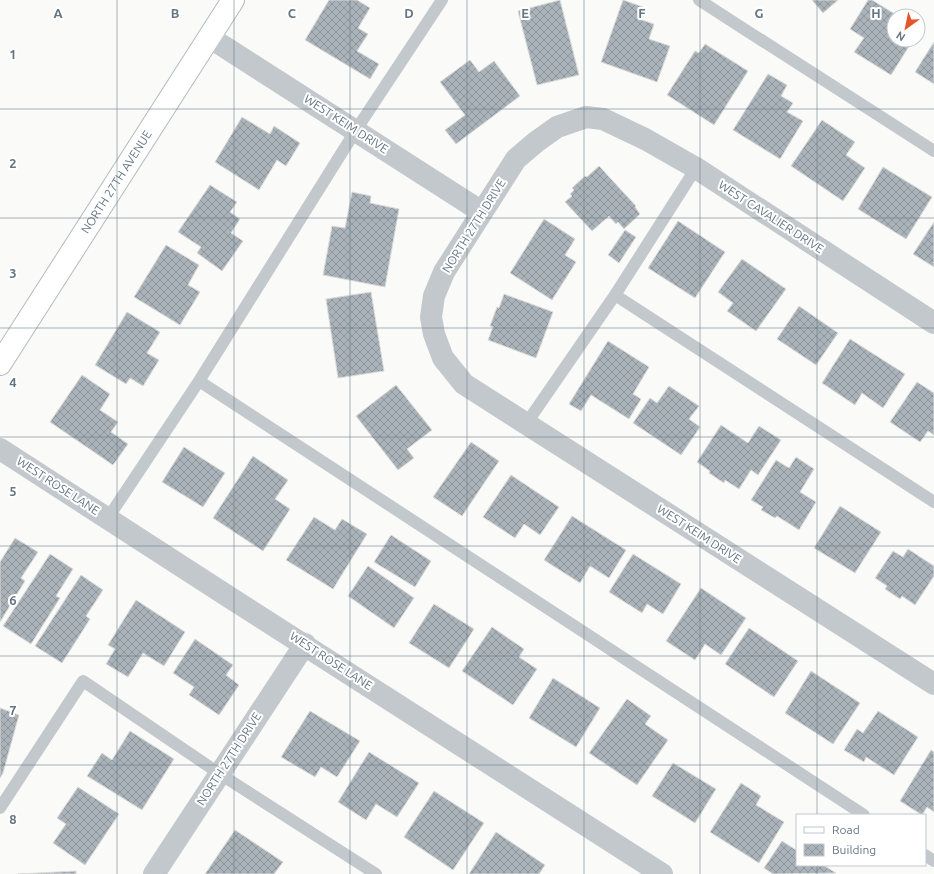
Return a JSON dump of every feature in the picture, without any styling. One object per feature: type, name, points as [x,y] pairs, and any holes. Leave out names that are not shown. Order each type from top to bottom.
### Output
[{"type":"main road","name":"NORTH 27TH AVENUE","points":[[0,364],[233,0]]},
{"type":"street","name":"WEST KEIM DRIVE","points":[[209,37],[482,212]]},
{"type":"street","name":"NORTH 27TH DRIVE","points":[[464,384],[443,358],[434,334],[430,317],[434,296],[444,272],[516,159],[557,127],[586,117],[603,119]]},
{"type":"street","name":"WEST CAVALIER DRIVE","points":[[603,119],[645,139],[696,168],[934,323]]},
{"type":"street","name":"WEST KEIM DRIVE","points":[[464,384],[934,684]]},
{"type":"street","name":"WEST ROSE LANE","points":[[0,448],[223,593],[305,644],[662,874]]},
{"type":"street","name":"NORTH 27TH DRIVE","points":[[154,874],[305,644]]},
{"type":"lane","points":[[108,518],[199,381],[356,130],[442,0]]},
{"type":"lane","points":[[699,0],[934,152]]},
{"type":"lane","points":[[526,424],[615,295],[696,168]]},
{"type":"lane","points":[[615,295],[934,502]]},
{"type":"lane","points":[[199,381],[862,814]]},
{"type":"lane","points":[[0,808],[83,681],[220,774],[376,874]]},
{"type":"building","points":[[329,0],[357,0],[370,8],[358,28],[368,34],[357,51],[379,64],[370,79],[305,40]]},
{"type":"building","points":[[560,0],[579,75],[537,85],[518,11]]},
{"type":"building","points":[[623,0],[646,8],[642,20],[654,24],[649,39],[670,46],[657,82],[601,62]]},
{"type":"building","points":[[812,0],[838,0],[823,13]]},
{"type":"building","points":[[868,0],[872,0],[886,9],[886,48],[908,48],[891,75],[854,52],[864,38],[850,29]]},
{"type":"building","points":[[934,42],[934,84],[915,72]]},
{"type":"building","points":[[705,44],[748,71],[714,125],[667,95],[695,51],[699,53]]},
{"type":"building","points":[[470,60],[479,72],[494,61],[520,96],[456,144],[445,130],[465,115],[440,82]]},
{"type":"building","points":[[768,74],[787,85],[781,96],[793,103],[787,112],[803,121],[780,159],[733,130]]},
{"type":"building","points":[[242,117],[270,134],[274,126],[300,143],[286,166],[277,160],[259,190],[215,162]]},
{"type":"building","points":[[822,120],[855,142],[846,155],[865,168],[843,201],[791,166]]},
{"type":"building","points":[[599,166],[636,206],[635,207],[640,214],[624,229],[618,222],[616,224],[609,216],[592,231],[565,202],[572,196],[570,194],[574,190],[572,188]]},
{"type":"building","points":[[883,167],[932,197],[906,239],[858,209]]},
{"type":"building","points":[[210,185],[237,202],[230,212],[240,219],[231,233],[243,241],[222,271],[197,253],[201,247],[178,232]]},
{"type":"building","points":[[352,192],[371,196],[370,203],[399,209],[385,287],[323,275],[332,226],[345,228]]},
{"type":"building","points":[[544,219],[575,239],[565,255],[576,262],[552,300],[510,273]]},
{"type":"building","points":[[678,221],[725,252],[695,298],[648,268]]},
{"type":"building","points":[[934,222],[934,267],[913,254]]},
{"type":"building","points":[[625,230],[636,237],[619,263],[608,255]]},
{"type":"building","points":[[166,245],[199,265],[188,285],[200,292],[180,325],[134,297]]},
{"type":"building","points":[[742,259],[786,289],[756,331],[727,311],[733,303],[718,292]]},
{"type":"building","points":[[371,292],[384,371],[338,378],[326,299]]},
{"type":"building","points":[[504,294],[553,312],[536,358],[488,340],[493,327],[490,326],[497,307],[499,308]]},
{"type":"building","points":[[799,306],[838,333],[816,365],[777,339]]},
{"type":"building","points":[[127,312],[160,332],[147,353],[159,360],[143,386],[130,378],[126,384],[95,365]]},
{"type":"building","points":[[850,339],[905,374],[883,408],[862,393],[855,405],[822,383]]},
{"type":"building","points":[[608,341],[649,367],[633,394],[641,399],[629,419],[591,395],[581,411],[569,404]]},
{"type":"building","points":[[82,375],[110,394],[100,410],[118,422],[111,432],[128,444],[113,465],[50,422]]},
{"type":"building","points":[[917,382],[934,393],[934,435],[928,431],[920,442],[890,422]]},
{"type":"building","points":[[396,385],[432,430],[407,449],[414,458],[398,470],[356,416]]},
{"type":"building","points":[[669,386],[699,406],[689,419],[700,427],[681,455],[633,423],[650,398],[657,403]]},
{"type":"building","points":[[721,425],[748,443],[759,426],[781,440],[758,475],[751,470],[739,489],[725,480],[724,483],[709,473],[710,471],[697,462]]},
{"type":"building","points":[[471,442],[499,461],[462,516],[433,497]]},
{"type":"building","points":[[184,447],[225,473],[203,507],[162,482]]},
{"type":"building","points":[[253,456],[288,480],[275,499],[290,509],[263,551],[213,518]]},
{"type":"building","points":[[796,457],[814,469],[800,492],[816,502],[799,530],[777,516],[775,518],[761,510],[763,507],[751,500],[776,460],[789,468]]},
{"type":"building","points":[[511,475],[559,507],[540,535],[524,524],[515,538],[483,517]]},
{"type":"building","points":[[840,506],[881,532],[855,573],[814,548]]},
{"type":"building","points":[[572,516],[626,550],[609,578],[590,566],[580,583],[544,560]]},
{"type":"building","points":[[314,517],[335,530],[342,519],[367,534],[333,589],[286,560]]},
{"type":"building","points":[[391,535],[431,561],[415,587],[374,562]]},
{"type":"building","points":[[15,538],[38,552],[21,578],[25,581],[0,622],[0,562]]},
{"type":"building","points":[[908,549],[934,566],[934,576],[915,605],[902,596],[900,599],[885,589],[887,586],[875,578],[893,551],[903,557]]},
{"type":"building","points":[[50,554],[73,569],[56,596],[60,598],[31,644],[3,626]]},
{"type":"building","points":[[633,554],[681,584],[663,614],[647,604],[642,613],[609,592]]},
{"type":"building","points":[[368,566],[414,598],[394,628],[348,596]]},
{"type":"building","points":[[81,575],[103,590],[86,616],[90,619],[62,663],[35,646]]},
{"type":"building","points":[[701,588],[746,618],[721,655],[705,644],[695,660],[666,641]]},
{"type":"building","points":[[136,600],[185,632],[164,666],[143,653],[128,677],[106,664],[115,649],[108,645]]},
{"type":"building","points":[[434,604],[474,629],[449,668],[409,643]]},
{"type":"building","points":[[492,627],[524,649],[519,657],[537,669],[513,705],[462,671]]},
{"type":"building","points":[[749,628],[798,661],[774,697],[725,664]]},
{"type":"building","points":[[195,639],[233,665],[226,675],[239,685],[219,715],[189,695],[194,687],[173,673]]},
{"type":"building","points":[[811,671],[860,703],[833,744],[785,713]]},
{"type":"building","points":[[553,678],[600,708],[576,747],[529,718]]},
{"type":"building","points":[[627,699],[651,716],[645,724],[668,740],[637,785],[589,753]]},
{"type":"building","points":[[0,708],[19,715],[3,773],[0,778]]},
{"type":"building","points":[[310,711],[360,741],[337,777],[321,767],[315,777],[281,757]]},
{"type":"building","points":[[878,711],[918,737],[894,775],[866,757],[864,762],[844,750],[857,729],[863,733]]},
{"type":"building","points":[[130,731],[174,759],[142,810],[87,776],[102,753],[112,760]]},
{"type":"building","points":[[931,750],[934,752],[934,812],[927,807],[923,814],[920,814],[900,801]]},
{"type":"building","points":[[369,752],[419,783],[397,817],[376,804],[366,820],[338,802]]},
{"type":"building","points":[[673,763],[716,789],[695,823],[652,796]]},
{"type":"building","points":[[741,783],[761,796],[756,805],[784,822],[759,863],[710,832]]},
{"type":"building","points":[[78,787],[119,814],[85,865],[53,843],[66,824],[57,818]]},
{"type":"building","points":[[434,791],[484,823],[453,870],[404,837]]},
{"type":"building","points":[[235,830],[283,862],[274,874],[205,874]]},
{"type":"building","points":[[496,832],[545,865],[539,874],[469,874]]},
{"type":"building","points":[[782,841],[796,850],[796,866],[825,866],[836,873],[773,874],[764,868]]},
{"type":"building","points":[[76,871],[76,874],[18,874]]}]
